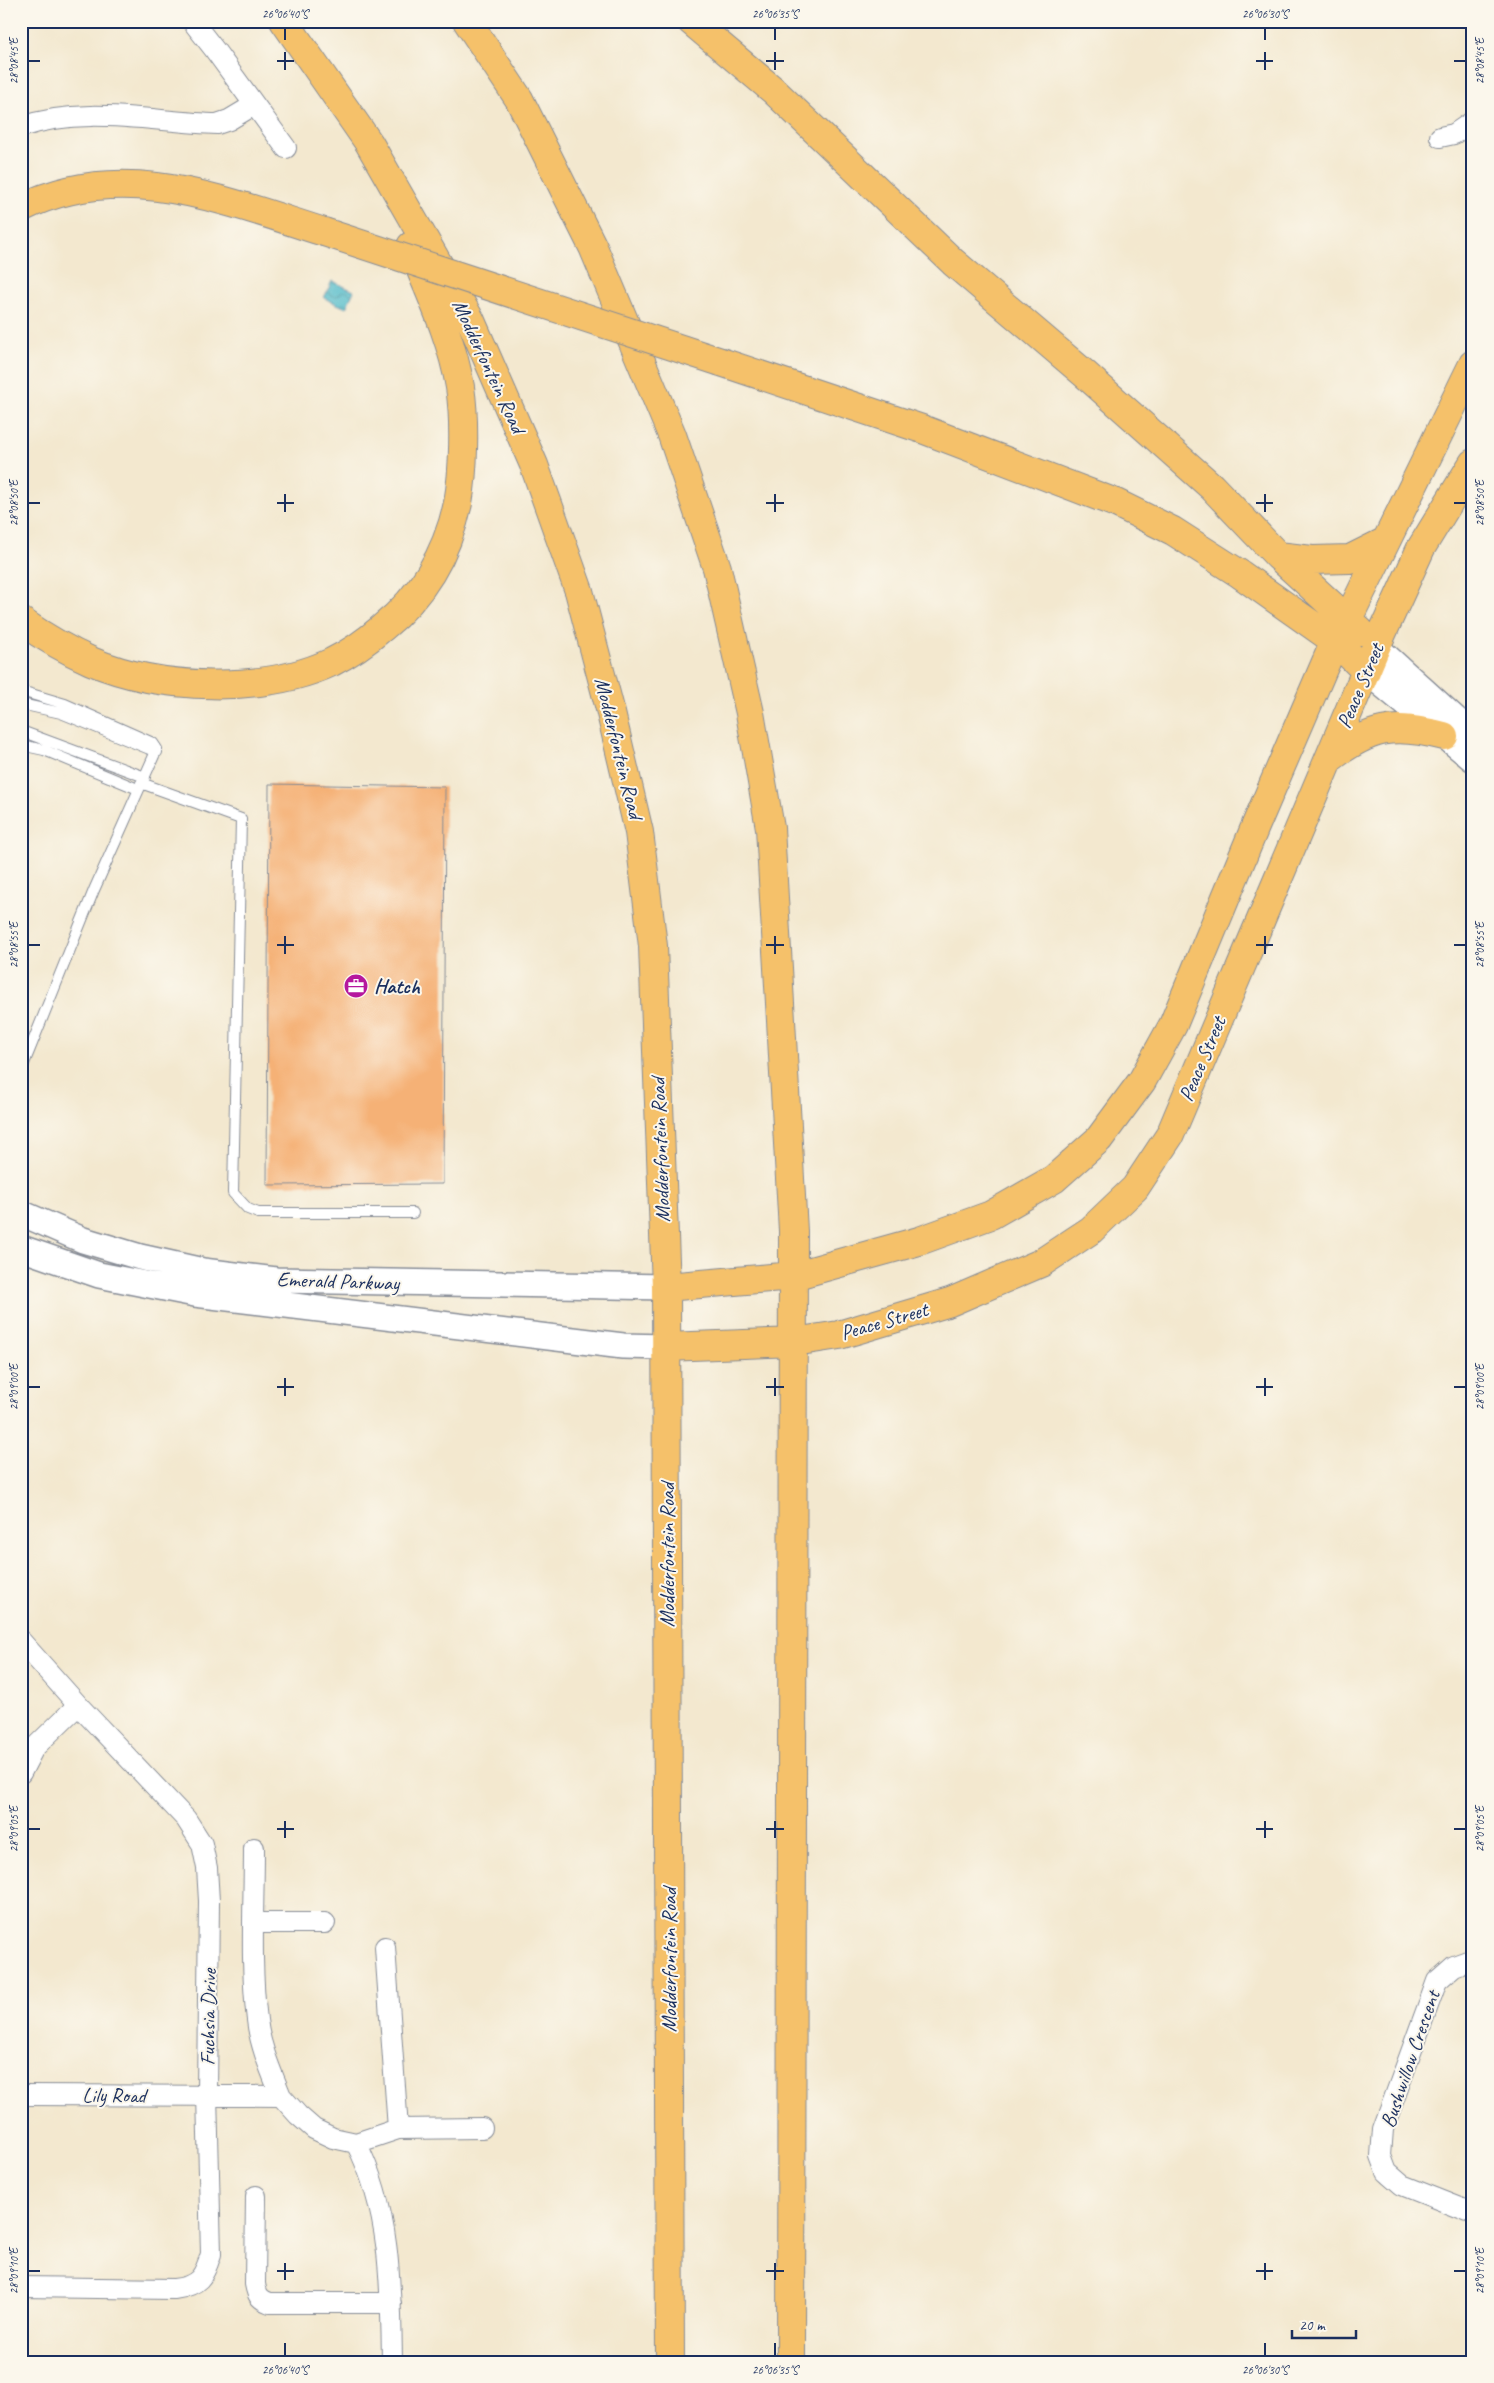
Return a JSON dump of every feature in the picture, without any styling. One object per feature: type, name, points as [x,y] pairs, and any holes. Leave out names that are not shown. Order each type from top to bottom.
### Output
[{"type":"main road","name":"Modderfontein Road","points":[[284,21],[369,143],[471,321],[534,465],[579,591],[610,709],[639,832],[653,946],[666,1287],[670,2362]]},
{"type":"main road","points":[[467,21],[519,98],[594,247],[672,435],[716,568],[750,713],[770,828],[791,1202],[794,1342],[790,2362]]},
{"type":"main road","points":[[691,21],[773,90],[954,262],[1212,487],[1278,556],[1342,630],[1371,659]]},
{"type":"main road","points":[[21,622],[49,641],[84,658],[132,674],[168,681],[214,684],[257,682],[296,675],[332,662],[368,640],[395,618],[420,591],[441,557],[458,503],[463,443],[460,387],[433,301],[369,143]]},
{"type":"main road","points":[[21,208],[61,192],[101,184],[144,185],[181,190],[214,198],[324,232],[922,429],[1116,503],[1174,532],[1342,630]]},
{"type":"main road","name":"Peace Street","points":[[793,1276],[918,1241],[991,1215],[1054,1179],[1099,1140],[1142,1081],[1174,1024],[1255,826],[1342,630],[1473,364]]},
{"type":"main road","name":"Peace Street","points":[[666,1347],[794,1342],[838,1335],[950,1302],[1041,1263],[1091,1230],[1135,1188],[1170,1135],[1371,659],[1421,548],[1473,462]]},
{"type":"main road","points":[[1278,556],[1312,560],[1350,559],[1386,541]]},
{"type":"main road","points":[[1329,759],[1360,737],[1377,731],[1397,728],[1418,730],[1444,736]]},
{"type":"main road","points":[[666,1287],[793,1276]]},
{"type":"street","points":[[192,21],[214,48],[286,148]]},
{"type":"street","points":[[21,127],[74,116],[99,115],[217,124],[229,120],[254,105]]},
{"type":"street","points":[[1440,137],[1454,134],[1473,121]]},
{"type":"street","points":[[1371,659],[1473,735]]},
{"type":"street","points":[[1371,659],[1444,736],[1473,759]]},
{"type":"street","name":"Emerald Parkway","points":[[21,1213],[83,1240],[140,1257],[203,1271],[276,1280],[666,1287]]},
{"type":"street","name":"Emerald Parkway","points":[[21,1248],[100,1275],[195,1294],[623,1346],[666,1347]]},
{"type":"street","name":"Fuchsia Drive","points":[[21,1642],[78,1706],[186,1819],[202,1844],[207,1868],[210,1901],[207,2094],[211,2254],[207,2268],[199,2280],[189,2287],[174,2289],[21,2287]]},
{"type":"street","points":[[21,1774],[34,1748],[78,1706]]},
{"type":"street","points":[[254,1848],[257,2021],[266,2057],[281,2096],[298,2116],[314,2130],[333,2138],[356,2144],[398,2129],[482,2128]]},
{"type":"street","points":[[255,1923],[325,1923]]},
{"type":"street","points":[[385,1947],[398,2129]]},
{"type":"street","name":"Bushwillow Crescent","points":[[1473,1959],[1454,1966],[1437,1981],[1383,2128],[1381,2156],[1388,2172],[1402,2185],[1473,2213]]},
{"type":"street","name":"Lily Road","points":[[21,2095],[207,2094],[281,2096]]},
{"type":"street","points":[[356,2144],[366,2163],[373,2183],[388,2253],[392,2362]]},
{"type":"street","points":[[256,2196],[255,2284],[256,2294],[261,2300],[270,2303],[391,2303]]},
{"type":"lane","points":[[21,691],[65,704],[157,745],[157,752],[141,783],[94,890],[21,1071]]},
{"type":"lane","points":[[21,704],[61,713],[157,752]]},
{"type":"lane","points":[[21,731],[141,783]]},
{"type":"lane","points":[[21,745],[44,750],[241,819],[233,1193],[248,1209],[258,1213],[413,1213]]},
{"type":"water","points":[[332,281],[354,291],[346,308],[324,298]]},
{"type":"building","name":"Hatch","points":[[269,784],[445,787],[443,1184],[267,1185]]},
{"type":"place","name":"Hatch","points":[[356,986]]}]
